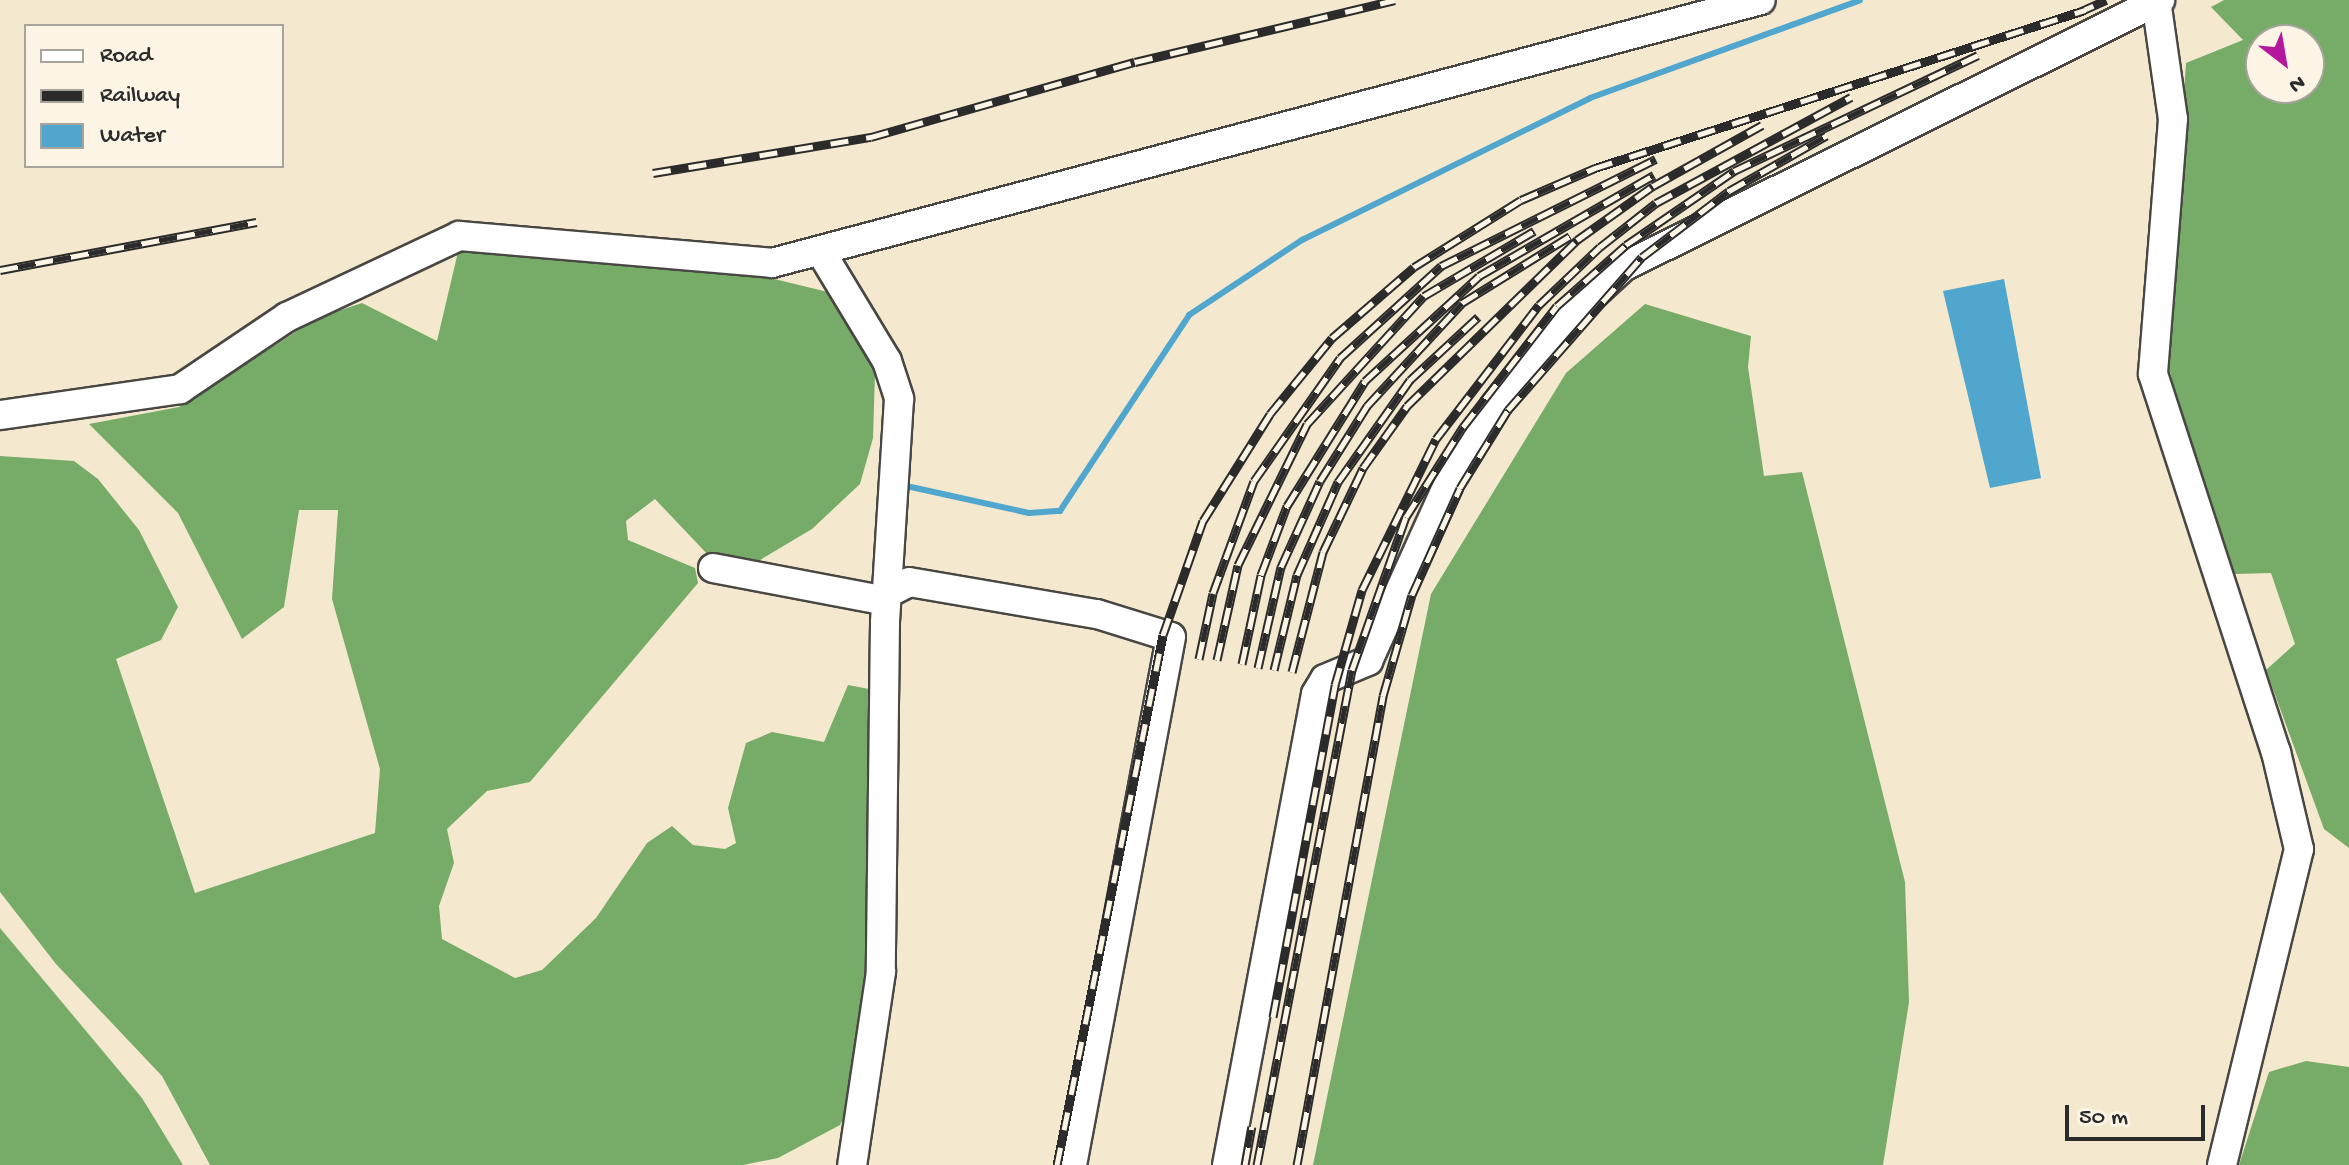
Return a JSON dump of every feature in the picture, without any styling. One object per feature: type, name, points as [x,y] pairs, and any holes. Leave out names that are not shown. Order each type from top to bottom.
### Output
[{"type":"street","points":[[0,415],[180,389],[287,317],[459,236],[714,263],[821,252],[1761,0]]},
{"type":"street","points":[[1227,1165],[1316,694],[1325,679],[1368,661],[1451,478],[1539,350],[1591,290],[1623,267],[2158,1],[2173,119],[2153,374],[2276,752],[2299,849],[2222,1165]]},
{"type":"street","points":[[821,252],[897,383],[881,972],[852,1165]]},
{"type":"street","points":[[713,568],[876,599],[909,582],[1097,614],[1174,643],[1072,1165]]},
{"type":"green space","points":[[2224,0],[2349,0],[2349,848],[2324,829],[2266,670],[2295,644],[2271,573],[2235,574],[2188,446],[2166,355],[2186,63],[2243,40],[2211,7]]},
{"type":"green space","points":[[477,244],[758,275],[832,293],[875,373],[873,438],[860,484],[812,529],[750,566],[711,558],[655,499],[626,521],[628,540],[695,568],[698,583],[530,782],[487,791],[447,829],[454,863],[439,906],[442,939],[515,978],[542,970],[596,918],[647,843],[672,826],[693,845],[725,849],[736,843],[728,808],[746,743],[772,732],[824,742],[848,685],[874,690],[867,973],[857,1091],[840,1125],[778,1158],[743,1165],[210,1165],[162,1076],[56,964],[0,892],[0,456],[74,461],[98,479],[139,530],[178,607],[161,640],[116,659],[195,893],[375,833],[380,769],[332,599],[338,510],[299,510],[284,607],[242,639],[178,513],[89,424],[179,407],[317,318],[362,303],[437,341],[458,252]]},
{"type":"green space","points":[[1645,304],[1751,336],[1748,367],[1764,476],[1802,472],[1905,882],[1909,1002],[1883,1165],[1313,1165],[1431,594],[1566,373]]},
{"type":"green space","points":[[0,928],[142,1098],[183,1165],[0,1165]]},
{"type":"green space","points":[[2306,1061],[2349,1067],[2349,1165],[2239,1165],[2269,1072]]},
{"type":"water","points":[[2004,279],[2041,478],[1990,488],[1943,291]]},
{"type":"waterway","points":[[911,487],[1029,513],[1060,511],[1189,315],[1302,240],[1590,98],[1860,0]]},
{"type":"railway","points":[[653,173],[871,137],[1135,62],[1395,0]]},
{"type":"railway","points":[[2077,13],[2106,0]]},
{"type":"railway","points":[[1057,1165],[1163,635],[1203,521],[1270,414],[1332,338],[1414,267],[1521,200],[1595,168],[2085,10]]},
{"type":"railway","points":[[1257,1165],[1352,670],[1406,517],[1463,427],[1557,306],[1626,245],[1734,171],[1978,55]]},
{"type":"railway","points":[[1273,1017],[1335,685],[1362,590],[1436,439],[1539,305],[1600,247],[1656,203],[1851,97]]},
{"type":"railway","points":[[1292,672],[1323,552],[1363,468],[1407,406],[1577,240],[1653,186],[1762,125]]},
{"type":"railway","points":[[1297,1165],[1383,696],[1412,595],[1460,488],[1508,410],[1642,257],[1729,191],[1826,136]]},
{"type":"railway","points":[[1199,659],[1213,593],[1254,481],[1340,358],[1441,266],[1656,159]]},
{"type":"railway","points":[[1242,664],[1261,575],[1287,506],[1365,381],[1479,276],[1654,175]]},
{"type":"railway","points":[[0,270],[257,222]]},
{"type":"railway","points":[[1217,660],[1238,565],[1307,424],[1424,296],[1534,231]]},
{"type":"railway","points":[[1258,668],[1281,567],[1320,481],[1367,406],[1462,303],[1570,236]]},
{"type":"railway","points":[[1274,670],[1297,575],[1338,482],[1410,380],[1478,317]]},
{"type":"railway","points":[[1245,1165],[1252,1127]]}]
